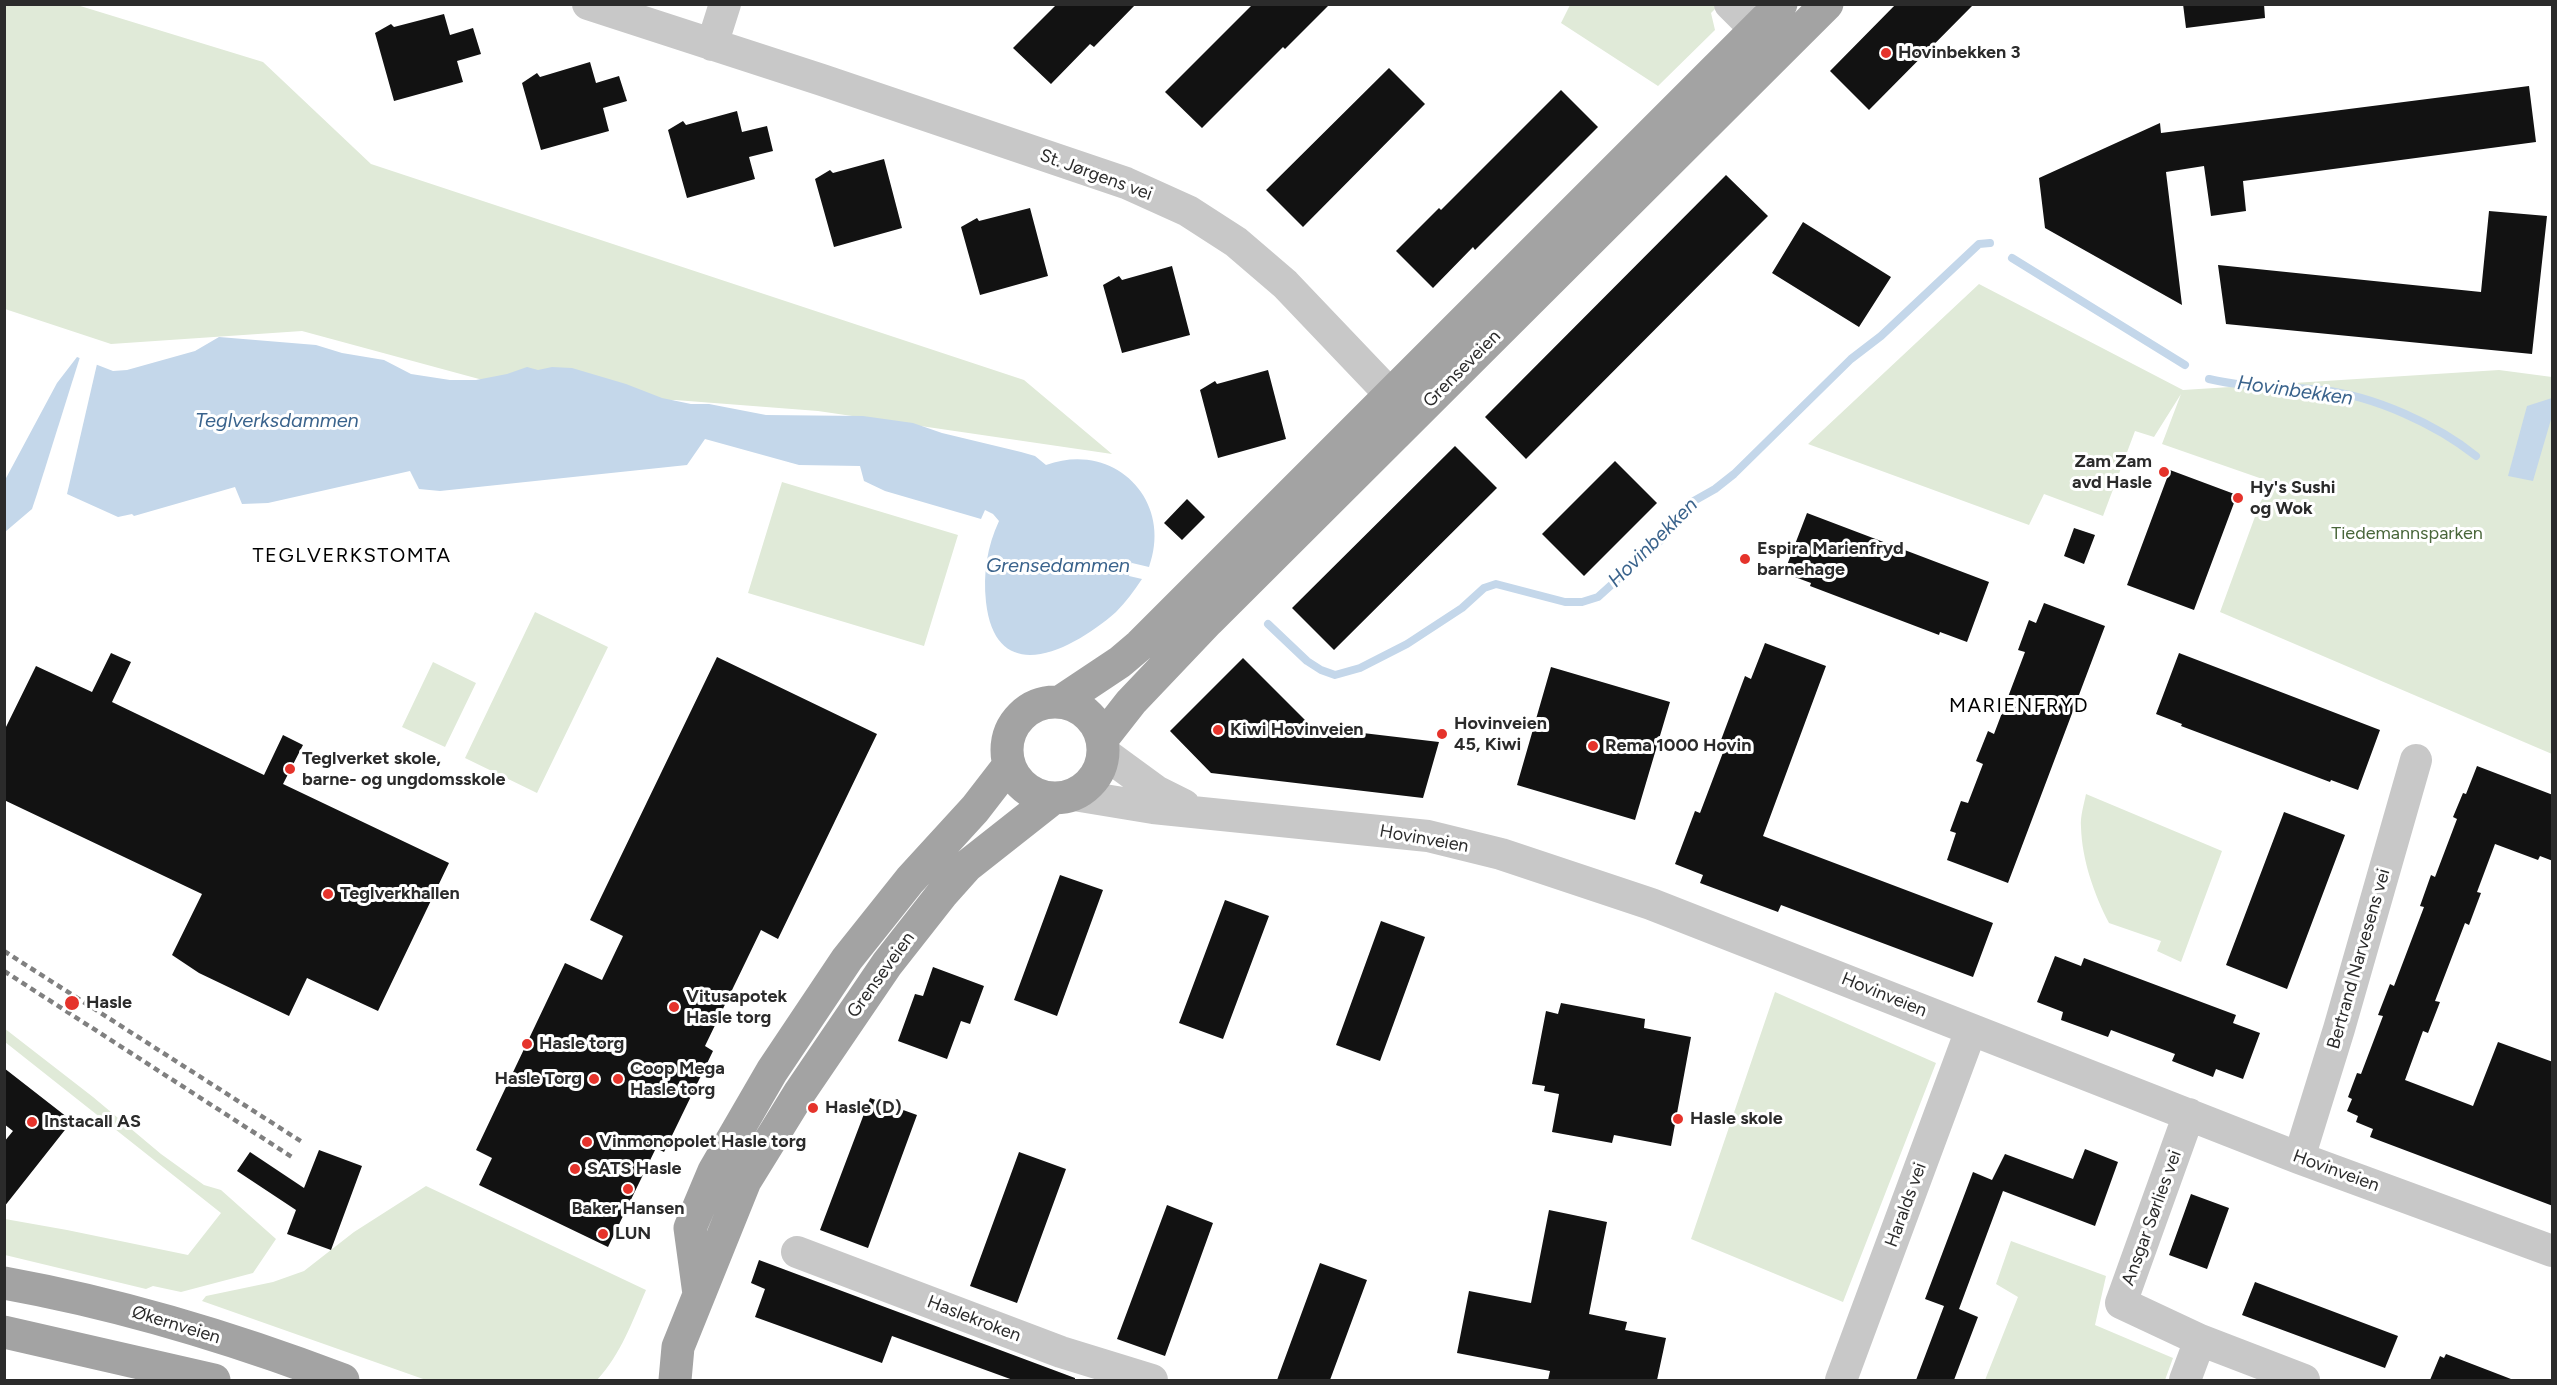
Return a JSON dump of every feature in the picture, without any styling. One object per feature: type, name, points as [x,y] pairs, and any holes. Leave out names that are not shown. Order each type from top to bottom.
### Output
[{"type":"main road","name":"Grenseveien","points":[[1060,702],[1120,662],[1140,645],[1781,4]]},
{"type":"main road","name":"Grenseveien","points":[[1103,746],[1163,666],[1827,4]]},
{"type":"main road","points":[[1060,702],[1074,706],[1087,714],[1096,725],[1103,746],[1101,766],[1095,779],[1063,797],[1027,789],[1016,779],[1010,765],[1007,746],[1010,733],[1017,722],[1037,706],[1060,702]]},
{"type":"main road","name":"Grenseveien","points":[[699,1294],[690,1228],[714,1171],[772,1071],[847,959],[910,880],[975,809],[1010,765]]},
{"type":"main road","name":"Grenseveien","points":[[745,1181],[800,1092],[873,983],[942,894],[967,866],[1063,797]]},
{"type":"main road","name":"Grenseveien","points":[[675,1380],[678,1347],[745,1181],[772,1071]]},
{"type":"main road","name":"Økernveien","points":[[4,1283],[144,1314],[343,1380]]},
{"type":"main road","points":[[4,1332],[214,1380]]},
{"type":"main road","name":"Grenseveien","points":[[651,1380],[678,1347]]},
{"type":"street","name":"St. Jørgens vei","points":[[588,4],[1126,183],[1188,211],[1236,242],[1285,284],[1413,418]]},
{"type":"street","points":[[712,45],[725,4]]},
{"type":"street","points":[[1730,4],[1756,30],[1766,47],[1769,63]]},
{"type":"street","name":"Hovinveien","points":[[1103,746],[1156,791],[1196,811]]},
{"type":"street","name":"Bertrand Narvesens vei","points":[[2299,1158],[2339,1029],[2416,760]]},
{"type":"street","name":"Hovinveien","points":[[1063,797],[1428,836],[1501,854],[1651,904],[2299,1158],[2553,1251]]},
{"type":"street","name":"Haralds vei","points":[[1841,1380],[1971,1030]]},
{"type":"street","name":"Ansgar Sørlies vei","points":[[2189,1114],[2121,1304],[2200,1340],[2304,1380]]},
{"type":"street","name":"Haslekroken","points":[[797,1252],[1061,1352],[1152,1380]]},
{"type":"street","points":[[2185,1380],[2200,1340]]},
{"type":"green space","points":[[5,5],[77,5],[263,62],[371,164],[1024,380],[1112,454],[818,411],[675,400],[575,405],[302,331],[111,344],[5,309]]},
{"type":"green space","points":[[1570,5],[1719,5],[1711,13],[1715,30],[1658,86],[1561,23]]},
{"type":"green space","name":"Tiedemannsparken","points":[[1979,284],[2183,390],[2499,370],[2552,377],[2552,754],[2220,612],[2260,503],[2271,482],[2162,444],[2181,394],[2154,437],[2135,431],[2103,516],[2044,494],[2029,525],[1808,444]]},
{"type":"green space","points":[[782,482],[958,535],[924,646],[748,593]]},
{"type":"green space","points":[[535,612],[608,647],[537,793],[465,758]]},
{"type":"green space","points":[[433,662],[476,683],[445,747],[402,727]]},
{"type":"green space","points":[[2086,794],[2222,851],[2181,962],[2157,951],[2161,941],[2109,923],[2098,900],[2086,864],[2081,823]]},
{"type":"green space","points":[[1775,992],[1936,1063],[1843,1302],[1691,1239]]},
{"type":"green space","points":[[4,1028],[93,1097],[161,1154],[204,1185],[221,1190],[276,1239],[253,1273],[181,1292],[153,1286],[146,1289],[5,1255],[5,1219],[188,1255],[221,1213],[5,1042]]},
{"type":"green space","points":[[426,1186],[646,1290],[619,1349],[597,1380],[426,1380],[202,1301],[206,1296],[273,1282],[304,1271],[354,1232]]},
{"type":"green space","points":[[2011,1241],[2106,1276],[2095,1325],[2173,1358],[2165,1380],[1985,1380],[2018,1297],[1996,1284]]},
{"type":"water","points":[[219,337],[316,345],[342,353],[384,360],[411,374],[450,380],[476,380],[507,374],[527,367],[538,370],[552,367],[572,368],[626,384],[662,398],[691,404],[709,404],[766,415],[863,416],[913,423],[942,433],[1035,456],[1046,465],[1071,459],[1094,461],[1115,468],[1132,481],[1145,498],[1153,519],[1154,542],[1149,567],[1132,563],[1129,576],[1142,579],[1116,612],[1079,639],[1059,649],[1039,654],[1020,654],[1004,646],[993,629],[986,602],[987,560],[999,521],[993,514],[985,510],[981,519],[885,491],[864,481],[860,466],[799,465],[705,439],[687,465],[440,491],[419,489],[410,471],[268,503],[242,504],[235,487],[134,516],[132,514],[118,517],[67,494],[37,494],[32,509],[5,532],[5,480],[57,383],[77,357],[113,371],[127,370],[195,351]]},
{"type":"water","points":[[2552,398],[2552,416],[2533,481],[2508,476],[2527,406]]},
{"type":"pier","points":[[80,357],[97,364],[67,494],[37,494]]},
{"type":"building","points":[[1057,4],[1136,4],[1094,47],[1090,44],[1051,84],[1013,48]]},
{"type":"building","points":[[1253,4],[1330,4],[1285,49],[1283,47],[1202,128],[1165,92]]},
{"type":"building","name":"Hovinbekken 3","points":[[1896,4],[1974,4],[1869,110],[1830,71]]},
{"type":"building","points":[[2183,4],[2264,4],[2265,18],[2186,28]]},
{"type":"building","points":[[444,14],[450,35],[473,28],[481,54],[457,61],[463,82],[394,101],[375,33],[391,24],[394,27]]},
{"type":"building","points":[[590,62],[596,83],[619,76],[627,101],[603,108],[609,131],[541,150],[522,83],[537,73],[540,77]]},
{"type":"building","points":[[1389,68],[1425,104],[1303,227],[1266,190]]},
{"type":"building","points":[[2529,86],[2536,142],[2243,181],[2246,211],[2211,216],[2204,166],[2166,172],[2182,305],[2045,228],[2039,178],[2160,123],[2161,133]]},
{"type":"building","points":[[1561,90],[1598,127],[1475,250],[1473,247],[1433,288],[1396,251],[1439,208],[1441,210]]},
{"type":"building","points":[[737,111],[742,132],[767,126],[773,151],[749,157],[755,179],[687,198],[668,130],[683,121],[686,125]]},
{"type":"building","points":[[884,159],[902,228],[834,247],[815,179],[830,170],[833,173]]},
{"type":"building","points":[[1726,175],[1768,216],[1526,459],[1485,417]]},
{"type":"building","points":[[1030,208],[1048,276],[980,295],[961,227],[977,218],[979,221]]},
{"type":"building","points":[[2489,211],[2547,216],[2532,354],[2226,324],[2218,265],[2481,292]]},
{"type":"building","points":[[1803,222],[1891,277],[1859,327],[1772,273]]},
{"type":"building","points":[[1172,266],[1190,335],[1122,353],[1103,285],[1119,276],[1122,280]]},
{"type":"building","points":[[1268,370],[1286,439],[1218,458],[1200,390],[1215,381],[1217,384]]},
{"type":"building","points":[[1455,446],[1497,488],[1334,650],[1292,608]]},
{"type":"building","points":[[1615,461],[1657,503],[1584,576],[1542,534]]},
{"type":"building","points":[[2170,470],[2237,495],[2194,610],[2127,585]]},
{"type":"building","points":[[1187,499],[1205,517],[1182,540],[1164,523]]},
{"type":"building","points":[[1807,513],[1989,582],[1967,642],[1940,632],[1939,635],[1810,586],[1811,583],[1784,573]]},
{"type":"building","points":[[2074,528],[2095,535],[2084,564],[2064,556]]},
{"type":"building","points":[[2044,603],[2105,626],[2008,883],[1947,860],[1956,833],[1950,831],[1961,801],[1968,803],[1983,764],[1976,761],[1988,731],[1994,734],[2025,652],[2018,650],[2029,620],[2036,623]]},
{"type":"building","points":[[1765,643],[1826,666],[1763,836],[1993,923],[1973,977],[1781,905],[1778,912],[1700,883],[1703,875],[1675,864],[1695,811],[1700,813],[1727,742],[1721,740],[1745,676],[1751,679]]},
{"type":"building","points":[[111,653],[131,662],[112,702],[264,775],[283,735],[303,745],[283,784],[449,863],[378,1011],[307,978],[289,1016],[199,973],[172,955],[202,894],[4,800],[4,731],[36,666],[92,692]]},
{"type":"building","points":[[2179,653],[2380,730],[2358,790],[2331,780],[2330,782],[2181,726],[2182,724],[2156,714]]},
{"type":"building","points":[[717,657],[877,734],[778,939],[761,930],[705,1046],[713,1051],[664,1152],[656,1148],[608,1247],[479,1185],[492,1158],[476,1150],[565,963],[602,980],[623,936],[590,920]]},
{"type":"building","points":[[1243,658],[1312,727],[1439,742],[1423,798],[1211,773],[1170,731]]},
{"type":"building","points":[[1551,667],[1670,702],[1635,820],[1517,785]]},
{"type":"building","points":[[2477,766],[2553,795],[2553,861],[2540,856],[2538,860],[2495,844],[2477,892],[2481,893],[2469,925],[2465,923],[2435,1001],[2440,1002],[2428,1033],[2423,1031],[2405,1080],[2473,1106],[2498,1042],[2553,1062],[2553,1206],[2370,1137],[2373,1129],[2356,1122],[2358,1116],[2347,1111],[2352,1099],[2348,1097],[2357,1073],[2361,1074],[2383,1016],[2378,1015],[2390,984],[2394,986],[2424,907],[2420,906],[2431,875],[2435,877],[2457,819],[2453,817],[2463,793],[2466,794]]},
{"type":"building","points":[[2284,812],[2345,835],[2287,989],[2226,965]]},
{"type":"building","points":[[1060,875],[1103,890],[1057,1016],[1014,1000]]},
{"type":"building","points":[[1225,900],[1269,916],[1223,1039],[1179,1023]]},
{"type":"building","points":[[1381,921],[1425,937],[1380,1061],[1336,1045]]},
{"type":"building","points":[[2055,956],[2081,966],[2084,958],[2236,1015],[2233,1023],[2260,1033],[2243,1079],[2216,1069],[2213,1077],[2172,1061],[2175,1054],[2111,1030],[2108,1037],[2061,1020],[2063,1012],[2037,1002]]},
{"type":"building","points":[[933,967],[984,986],[970,1024],[961,1021],[947,1059],[898,1041],[915,994],[923,996]]},
{"type":"building","points":[[1561,1003],[1645,1019],[1644,1028],[1691,1037],[1671,1146],[1614,1135],[1612,1143],[1552,1132],[1559,1094],[1544,1091],[1545,1086],[1532,1084],[1546,1011],[1558,1014]]},
{"type":"building","points":[[4,1068],[72,1121],[4,1207],[4,1142],[13,1131],[4,1124]]},
{"type":"building","points":[[870,1098],[917,1115],[868,1248],[820,1230]]},
{"type":"building","points":[[2085,1149],[2118,1162],[2095,1226],[2003,1191],[1959,1309],[1978,1317],[1954,1380],[1916,1380],[1944,1306],[1925,1299],[1973,1172],[1992,1180],[2005,1154],[2073,1179]]},
{"type":"building","points":[[319,1150],[362,1166],[331,1250],[287,1234],[296,1210],[237,1171],[250,1152],[304,1188]]},
{"type":"building","points":[[1019,1152],[1066,1169],[1017,1303],[970,1286]]},
{"type":"building","points":[[2191,1194],[2229,1208],[2207,1269],[2169,1255]]},
{"type":"building","points":[[1167,1205],[1213,1223],[1165,1356],[1117,1339]]},
{"type":"building","points":[[1549,1210],[1607,1222],[1589,1314],[1627,1322],[1625,1330],[1666,1338],[1657,1380],[1548,1380],[1550,1371],[1457,1353],[1469,1291],[1531,1303]]},
{"type":"building","points":[[759,1260],[1075,1378],[1075,1380],[1013,1380],[892,1336],[882,1363],[755,1317],[765,1289],[751,1283]]},
{"type":"building","points":[[1320,1263],[1367,1280],[1330,1380],[1277,1380]]},
{"type":"building","points":[[2255,1282],[2398,1336],[2385,1368],[2242,1315]]},
{"type":"building","points":[[2446,1354],[2511,1380],[2430,1380],[2440,1356],[2444,1358]]},
{"type":"waterway","name":"Hovinbekken","points":[[1268,624],[1307,661],[1335,675],[1360,668],[1407,644],[1462,608],[1484,588],[1496,584],[1565,602],[1582,602],[1598,597],[1661,540],[1692,502],[1715,489],[1734,474],[1851,359],[1881,336],[1979,244],[1990,243]]},
{"type":"waterway","name":"Hovinbekken","points":[[2012,258],[2185,365]]},
{"type":"waterway","name":"Hovinbekken","points":[[2209,379],[2251,385],[2322,390],[2362,398],[2404,413],[2442,433],[2476,456]]},
{"type":"railway","points":[[4,951],[302,1142]]},
{"type":"railway","points":[[4,971],[292,1157]]},
{"type":"place","name":"Hovinbekken 3","points":[[1886,53]]},
{"type":"place","name":"Zam Zam avd Hasle","points":[[2164,472]]},
{"type":"place","name":"Hy's Sushi og Wok","points":[[2238,498]]},
{"type":"place","name":"Espira Marienfryd barnehage","points":[[1745,559]]},
{"type":"place","name":"Kiwi Hovinveien","points":[[1218,730]]},
{"type":"place","name":"Hovinveien 45, Kiwi","points":[[1442,734]]},
{"type":"place","name":"Rema 1000 Hovin","points":[[1593,746]]},
{"type":"place","name":"Teglverket skole, barne- og ungdomsskole","points":[[290,769]]},
{"type":"place","name":"Teglverkhallen","points":[[328,894]]},
{"type":"place","name":"Hasle","points":[[72,1003]]},
{"type":"place","name":"Vitusapotek Hasle torg","points":[[674,1007]]},
{"type":"place","name":"Hasle torg","points":[[527,1044]]},
{"type":"place","name":"Hasle Torg","points":[[594,1079]]},
{"type":"place","name":"Coop Mega Hasle torg","points":[[618,1079]]},
{"type":"place","name":"Hasle (D)","points":[[813,1108]]},
{"type":"place","name":"Hasle skole","points":[[1678,1119]]},
{"type":"place","name":"Instacall AS","points":[[32,1122]]},
{"type":"place","name":"Vinmonopolet Hasle torg","points":[[587,1142]]},
{"type":"place","name":"SATS Hasle","points":[[575,1169]]},
{"type":"place","name":"Baker Hansen","points":[[628,1189]]},
{"type":"place","name":"LUN","points":[[603,1234]]},
{"type":"district","name":"TEGLVERKSTOMTA","points":[[352,556]]},
{"type":"district","name":"MARIENFRYD","points":[[2019,706]]},
{"type":"water label","name":"Teglverksdammen","points":[[277,421]]},
{"type":"water label","name":"Grensedammen","points":[[1058,566]]}]
